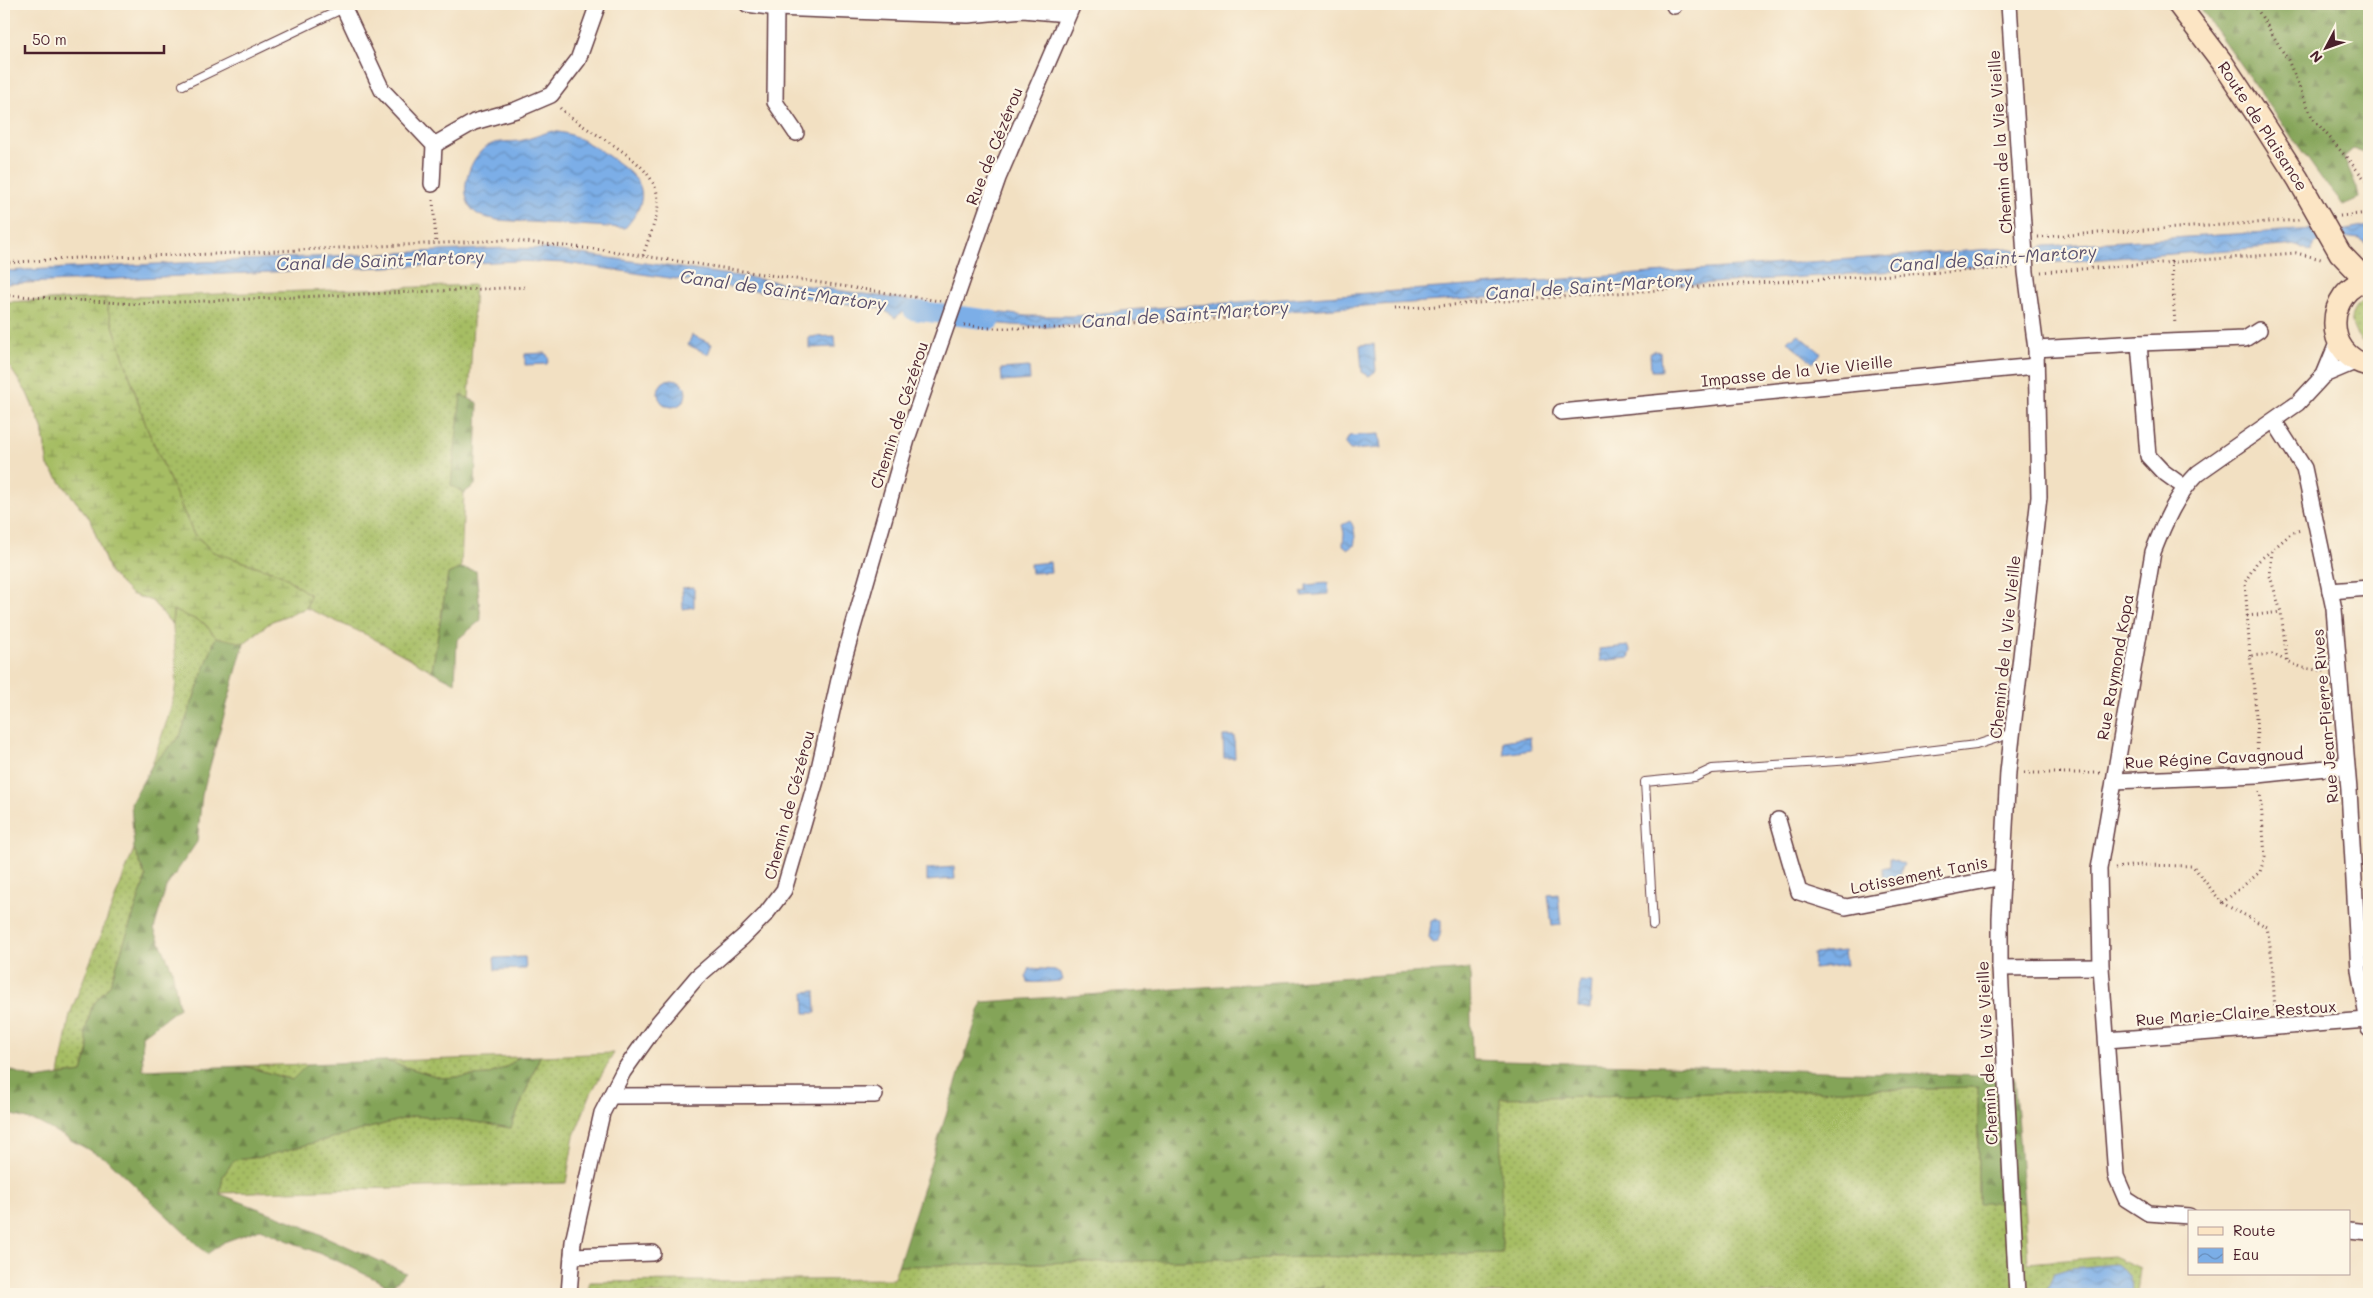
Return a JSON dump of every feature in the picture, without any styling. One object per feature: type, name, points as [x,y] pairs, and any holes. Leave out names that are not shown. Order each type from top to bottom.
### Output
[{"type":"main road","name":"Route de Plaisance","points":[[2178,4],[2222,62],[2261,120],[2325,225],[2337,249],[2348,291]]},
{"type":"main road","name":"Route de Plaisance","points":[[2337,249],[2368,280]]},
{"type":"main road","points":[[2363,363],[2343,349],[2338,341],[2334,322],[2336,308],[2348,291],[2355,285],[2368,280]]},
{"type":"street","points":[[434,145],[474,122],[516,110],[551,95],[578,60],[598,4]]},
{"type":"street","points":[[747,4],[776,8],[903,8],[968,14],[1070,9]]},
{"type":"street","name":"Chemin de la Vie Vieille","points":[[2008,4],[2025,256],[2036,349],[2039,497],[2008,772],[2000,968],[2017,1294]]},
{"type":"street","points":[[343,6],[382,90],[434,145],[432,184]]},
{"type":"street","points":[[776,8],[775,102],[796,133]]},
{"type":"street","name":"Rue de Cézérou","points":[[955,303],[998,178],[1070,9]]},
{"type":"street","name":"Chemin de Cézérou","points":[[569,1294],[573,1242],[602,1113],[623,1072],[658,1022],[697,977],[765,915],[784,890],[817,777],[843,662],[902,458],[955,303]]},
{"type":"street","points":[[2036,349],[2245,339],[2259,330]]},
{"type":"street","name":"Rue Raymond Kopa","points":[[2188,1216],[2148,1213],[2126,1199],[2116,1176],[2101,967],[2099,869],[2153,552],[2184,487],[2198,473],[2298,404],[2324,375],[2338,341]]},
{"type":"street","points":[[2139,343],[2148,456],[2162,472],[2184,487]]},
{"type":"street","name":"Rue Raymond Kopa","points":[[2324,375],[2363,363]]},
{"type":"street","name":"Impasse de la Vie Vieille","points":[[1561,412],[2036,366]]},
{"type":"street","name":"Rue Jean-Pierre Rives","points":[[2274,421],[2304,468],[2315,527],[2334,609],[2359,970],[2368,1024]]},
{"type":"street","points":[[2330,591],[2369,588]]},
{"type":"street","name":"Rue Régine Cavagnoud","points":[[2114,781],[2258,775],[2346,766]]},
{"type":"street","name":"Lotissement Tanis","points":[[1778,820],[1799,892],[1846,907],[2003,876]]},
{"type":"street","points":[[2000,968],[2101,967]]},
{"type":"street","name":"Rue Marie-Claire Restoux","points":[[2107,1040],[2276,1028],[2368,1024]]},
{"type":"street","points":[[611,1096],[875,1095]]},
{"type":"street","points":[[2350,1230],[2369,1232]]},
{"type":"street","points":[[572,1256],[653,1254]]},
{"type":"lane","points":[[183,85],[343,6]]},
{"type":"lane","points":[[1653,925],[1645,782],[1694,778],[1712,769],[1852,760],[1976,745],[2013,733]]},
{"type":"path","points":[[2254,4],[2288,60],[2312,117],[2369,184]]},
{"type":"path","points":[[551,95],[561,110],[634,160],[654,182],[658,204],[643,256]]},
{"type":"path","points":[[432,184],[436,243]]},
{"type":"path","points":[[1394,309],[1840,277],[2011,268],[2025,256],[2292,221]]},
{"type":"path","points":[[4,263],[76,258],[214,254],[506,240],[604,250],[955,303]]},
{"type":"path","points":[[2025,256],[2071,270],[2296,253],[2314,259],[2329,260],[2337,249]]},
{"type":"path","points":[[2171,261],[2175,342]]},
{"type":"path","points":[[4,296],[135,304],[528,287]]},
{"type":"path","points":[[948,323],[988,328],[1062,328],[1250,317]]},
{"type":"path","points":[[2222,903],[2260,872],[2264,856],[2256,715],[2245,582],[2257,562],[2293,532],[2315,527]]},
{"type":"path","points":[[2272,550],[2270,576],[2281,612],[2287,661]]},
{"type":"path","points":[[2247,616],[2281,612]]},
{"type":"path","points":[[2250,656],[2272,654],[2303,668],[2339,672]]},
{"type":"path","points":[[2008,772],[2046,774],[2105,773],[2114,781]]},
{"type":"path","points":[[2099,869],[2139,865],[2193,866],[2222,903],[2266,928],[2272,958],[2276,1028]]},
{"type":"green space","points":[[2197,4],[2369,4],[2369,155],[2353,149],[2344,157],[2357,188],[2359,198],[2343,205],[2322,179]]},
{"type":"green space","points":[[475,285],[469,400],[462,395],[451,485],[464,493],[461,568],[448,574],[432,671],[367,635],[306,608],[310,595],[280,574],[213,552],[193,533],[146,426],[104,298]]},
{"type":"green space","points":[[104,298],[146,426],[193,533],[213,552],[280,574],[310,595],[306,608],[272,621],[244,643],[202,795],[197,842],[166,887],[154,929],[172,969],[179,1008],[142,1036],[143,1070],[245,1066],[292,1080],[308,1064],[386,1061],[442,1078],[488,1075],[508,1066],[519,1057],[540,1056],[511,1128],[470,1121],[414,1116],[261,1157],[234,1160],[223,1176],[220,1194],[291,1221],[406,1273],[391,1287],[340,1262],[260,1229],[224,1242],[207,1254],[108,1160],[39,1123],[4,1112],[4,1068],[36,1079],[82,1072],[89,1049],[85,1032],[92,1006],[110,985],[146,877],[134,849],[131,803],[152,765],[180,736],[216,637],[204,623],[173,610],[172,624],[152,601],[131,594],[110,573],[90,519],[48,466],[42,427],[27,393],[4,358],[4,302]]},
{"type":"green space","points":[[104,298],[146,426],[193,533],[213,552],[280,574],[310,595],[306,608],[272,621],[244,643],[216,637],[204,623],[173,610],[172,624],[152,601],[131,594],[110,573],[90,519],[48,466],[42,427],[27,393],[4,358],[4,302]]},
{"type":"green space","points":[[2369,299],[2369,347],[2357,335],[2352,321],[2352,314],[2360,303]]},
{"type":"green space","points":[[461,395],[478,403],[475,485],[464,493],[451,485]]},
{"type":"green space","points":[[461,568],[476,571],[481,620],[457,640],[455,683],[432,671],[448,574]]},
{"type":"green space","points":[[173,609],[204,623],[216,637],[180,736],[152,765],[176,684]]},
{"type":"green space","points":[[134,849],[146,877],[110,985],[92,1006],[85,1032],[89,1049],[82,1072],[59,1075],[70,1014]]},
{"type":"green space","points":[[1470,969],[1472,1060],[2014,1077],[2024,1203],[1978,1203],[1978,1087],[1500,1098],[1502,1253],[898,1266],[982,1002]]},
{"type":"green space","points":[[614,1053],[591,1093],[574,1136],[566,1183],[219,1193],[223,1176],[234,1160],[261,1157],[414,1116],[470,1121],[511,1128],[540,1056]]},
{"type":"green space","points":[[519,1057],[508,1066],[488,1075],[442,1078],[386,1061]]},
{"type":"green space","points":[[308,1064],[293,1080],[245,1066]]},
{"type":"green space","points":[[1978,1087],[1978,1202],[2024,1203],[2028,1263],[2113,1256],[2140,1268],[2137,1294],[1322,1294],[1323,1286],[1291,1291],[1289,1294],[589,1294],[589,1282],[893,1279],[898,1266],[1501,1253],[1499,1098]]},
{"type":"green space","points":[[1324,1286],[1322,1294],[1289,1294],[1290,1291]]},
{"type":"water","points":[[552,131],[571,135],[587,143],[618,163],[635,178],[641,190],[641,202],[633,219],[625,228],[497,220],[481,216],[471,208],[467,199],[467,177],[477,156],[484,149],[495,143],[519,141]]},
{"type":"water","points":[[2369,226],[2369,243],[2367,244],[2359,239],[2344,237],[2340,231]]},
{"type":"water","points":[[2314,229],[2320,242],[2315,244],[2311,252],[2298,245],[2046,263],[2036,262],[2033,251],[2045,246]]},
{"type":"water","points":[[506,248],[546,249],[942,305],[937,319],[902,312],[895,318],[883,309],[566,263],[517,261],[4,284],[4,271]]},
{"type":"water","points":[[2008,248],[2019,252],[2020,260],[2016,263],[1046,327],[963,320],[966,312],[972,309],[1026,316],[1075,316],[1140,309]]},
{"type":"water","points":[[1798,334],[1821,353],[1813,363],[1787,341],[1790,338],[1794,339]]},
{"type":"water","points":[[692,335],[712,344],[708,354],[688,345]]},
{"type":"water","points":[[835,336],[836,347],[809,348],[809,337]]},
{"type":"water","points":[[1374,344],[1376,371],[1369,376],[1362,372],[1360,345]]},
{"type":"water","points":[[1656,350],[1660,352],[1661,371],[1651,371],[1650,353]]},
{"type":"water","points":[[546,353],[549,359],[547,364],[525,365],[525,354]]},
{"type":"water","points":[[1029,367],[1030,380],[1002,382],[1001,369]]},
{"type":"water","points":[[672,379],[682,383],[686,393],[682,403],[672,407],[662,403],[658,393],[662,383]]},
{"type":"water","points":[[1379,434],[1381,448],[1350,450],[1345,444],[1349,436]]},
{"type":"water","points":[[1350,521],[1354,530],[1355,540],[1354,546],[1348,549],[1343,545],[1344,533],[1342,525]]},
{"type":"water","points":[[1050,562],[1051,572],[1031,573],[1030,564]]},
{"type":"water","points":[[1328,583],[1329,594],[1302,596],[1301,592],[1306,591],[1306,585]]},
{"type":"water","points":[[694,587],[694,607],[683,609],[682,588]]},
{"type":"water","points":[[1628,646],[1631,651],[1629,658],[1600,661],[1599,649]]},
{"type":"water","points":[[1223,736],[1234,736],[1235,758],[1224,758]]},
{"type":"water","points":[[1530,737],[1531,750],[1504,754],[1503,741]]},
{"type":"water","points":[[1890,858],[1904,864],[1898,877],[1884,879],[1882,868],[1890,866]]},
{"type":"water","points":[[954,867],[955,879],[927,881],[927,869]]},
{"type":"water","points":[[1558,894],[1561,925],[1552,926],[1548,895]]},
{"type":"water","points":[[1435,919],[1441,920],[1441,932],[1436,943],[1432,944],[1429,937],[1431,921]]},
{"type":"water","points":[[1844,951],[1846,965],[1814,969],[1813,954]]},
{"type":"water","points":[[525,957],[526,969],[495,970],[494,958]]},
{"type":"water","points":[[1030,968],[1055,970],[1061,973],[1063,980],[1028,982],[1026,977]]},
{"type":"water","points":[[1580,981],[1592,982],[1590,1009],[1578,1008]]},
{"type":"water","points":[[815,991],[816,1013],[805,1013],[804,992]]},
{"type":"water","points":[[2116,1264],[2129,1277],[2132,1289],[2131,1294],[2046,1294],[2054,1273],[2071,1268]]},
{"type":"waterway","name":"Canal de Saint-Martory","points":[[913,310],[991,320]]}]
